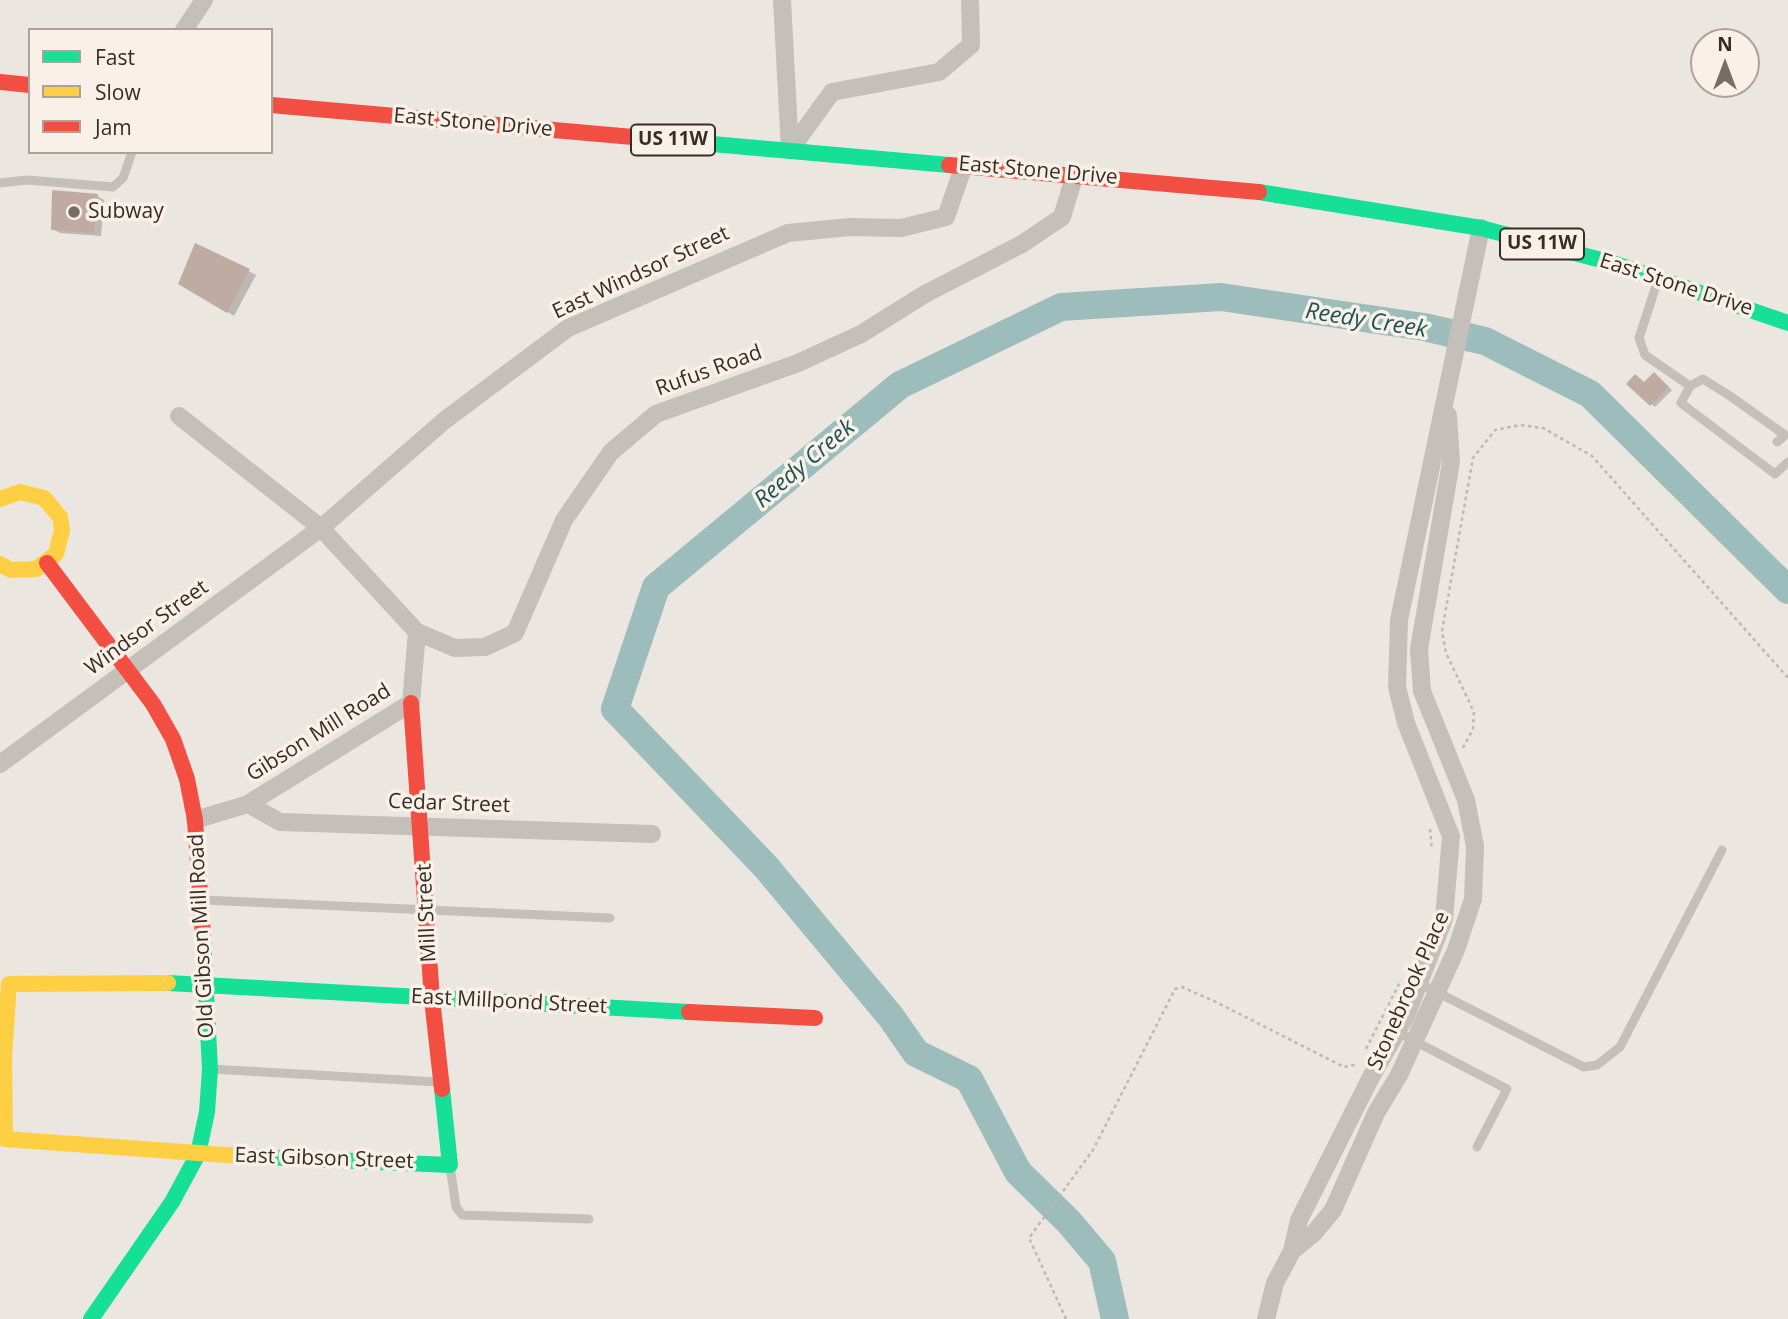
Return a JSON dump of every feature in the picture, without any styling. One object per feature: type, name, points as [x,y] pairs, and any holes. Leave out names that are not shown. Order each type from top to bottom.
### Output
[{"type":"main road","points":[[0,82],[28,85]]},
{"type":"main road","name":"East Stone Drive","points":[[273,105],[1289,195],[1481,228],[1659,277],[1788,323]]},
{"type":"main road","points":[[0,499],[20,492],[33,493],[54,507],[62,530],[56,554],[47,563],[24,572],[0,564]]},
{"type":"main road","name":"Old Gibson Mill Road","points":[[47,563],[128,671],[173,739],[187,779],[195,820],[201,900],[203,983],[210,1069],[207,1112],[198,1154],[172,1202],[91,1319]]},
{"type":"main road","name":"Mill Street","points":[[411,703],[422,825],[432,999],[450,1165]]},
{"type":"main road","name":"East Millpond Street","points":[[4,1058],[9,984],[203,983],[432,999],[815,1018]]},
{"type":"main road","name":"East Gibson Street","points":[[4,1058],[5,1139],[198,1154],[450,1165]]},
{"type":"street","points":[[185,28],[204,0]]},
{"type":"street","points":[[782,0],[790,150]]},
{"type":"street","points":[[790,150],[832,92],[939,72],[971,45],[970,0]]},
{"type":"street","name":"East Windsor Street","points":[[321,528],[445,420],[568,328],[788,233],[850,227],[901,228],[946,216],[964,165]]},
{"type":"street","name":"Rufus Road","points":[[417,632],[455,648],[485,647],[515,633],[564,520],[611,452],[656,414],[798,363],[860,334],[925,294],[1022,244],[1062,216],[1075,174]]},
{"type":"street","name":"Stonebrook Place","points":[[1266,1319],[1275,1283],[1292,1251],[1298,1220],[1397,1032],[1444,919],[1451,836],[1406,723],[1397,687],[1399,620],[1481,228]]},
{"type":"street","name":"Stonebrook Place","points":[[1292,1251],[1314,1233],[1333,1210],[1376,1113],[1415,1041],[1473,900],[1475,846],[1466,800],[1422,691],[1419,649],[1451,462],[1447,397]]},
{"type":"street","points":[[179,416],[321,528],[417,632]]},
{"type":"street","name":"Windsor Street","points":[[0,764],[321,528]]},
{"type":"street","name":"Gibson Mill Road","points":[[195,820],[248,804],[411,703],[417,632]]},
{"type":"street","name":"Cedar Street","points":[[248,804],[279,822],[652,834]]},
{"type":"lane","points":[[0,183],[27,180],[113,187],[123,178],[131,154]]},
{"type":"lane","points":[[1659,277],[1639,338],[1645,355],[1690,386]]},
{"type":"lane","points":[[1777,442],[1787,433],[1763,425],[1703,379],[1690,386],[1681,403],[1705,415],[1725,430],[1760,458],[1775,474],[1788,462]]},
{"type":"lane","points":[[1419,983],[1584,1067],[1597,1065],[1620,1047],[1722,850]]},
{"type":"lane","points":[[201,900],[610,918]]},
{"type":"lane","points":[[1397,1032],[1507,1089],[1477,1147]]},
{"type":"lane","points":[[210,1069],[441,1082]]},
{"type":"lane","points":[[450,1165],[456,1207],[462,1215],[589,1219]]},
{"type":"path","points":[[1063,1191],[1029,1238],[1066,1319]]},
{"type":"building","name":"Subway","points":[[52,190],[98,194],[94,233],[51,230]]},
{"type":"building","points":[[195,243],[250,269],[227,313],[178,284]]},
{"type":"building","points":[[1654,372],[1669,387],[1650,406],[1626,384],[1635,374],[1644,382]]},
{"type":"waterway","name":"Reedy Creek","points":[[1115,1319],[1102,1261],[1069,1222],[1018,1172],[969,1079],[916,1053],[891,1017],[766,867],[615,709],[656,587],[900,385],[1061,307],[1221,297],[1424,327],[1485,341],[1590,394],[1788,590]]},
{"type":"traffic: fast","points":[[633,137],[949,165]]},
{"type":"traffic: fast","points":[[1259,192],[1481,228],[1616,264],[1788,323]]},
{"type":"traffic: fast","points":[[91,1319],[172,1202],[198,1154],[207,1112],[210,1069],[203,936]]},
{"type":"traffic: fast","points":[[168,983],[689,1012]]},
{"type":"traffic: fast","points":[[240,1156],[450,1165],[442,1089]]},
{"type":"traffic: slow","points":[[0,499],[20,492],[44,498],[60,517],[62,530],[56,554],[36,569],[11,570],[0,564]]},
{"type":"traffic: slow","points":[[168,983],[9,984],[4,1058],[5,1139],[240,1156]]},
{"type":"traffic: jam","points":[[0,82],[28,85]]},
{"type":"traffic: jam","points":[[273,105],[633,137]]},
{"type":"traffic: jam","points":[[949,165],[1259,192]]},
{"type":"traffic: jam","points":[[47,563],[153,704],[173,739],[187,779],[195,820],[203,936]]},
{"type":"traffic: jam","points":[[411,703],[432,999],[442,1089]]},
{"type":"traffic: jam","points":[[689,1012],[815,1018]]},
{"type":"place","name":"Subway","points":[[74,212]]}]
